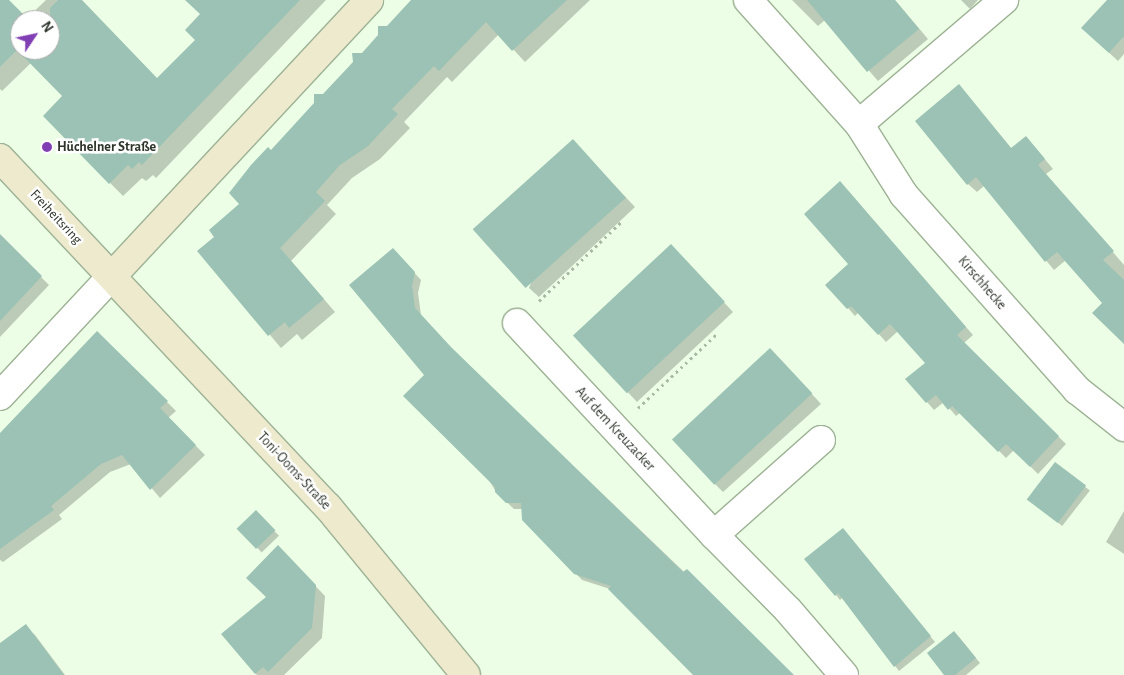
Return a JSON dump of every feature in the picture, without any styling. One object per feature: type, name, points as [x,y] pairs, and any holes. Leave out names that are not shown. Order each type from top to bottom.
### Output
[{"type":"main road","points":[[112,276],[369,0]]},
{"type":"main road","name":"Freiheitsring","points":[[0,158],[112,276]]},
{"type":"main road","name":"Toni-Ooms-Straße","points":[[112,276],[328,507],[466,675]]},
{"type":"street","name":"Kirschhecke","points":[[748,0],[859,124],[904,195],[1076,390],[1124,427]]},
{"type":"street","points":[[859,124],[1004,0]]},
{"type":"street","points":[[0,396],[112,276]]},
{"type":"street","name":"Auf dem Kreuzacker","points":[[517,323],[714,535],[788,610],[844,675]]},
{"type":"street","points":[[714,535],[821,440]]},
{"type":"path","points":[[517,323],[622,222]]},
{"type":"path","points":[[615,429],[718,333]]},
{"type":"building","points":[[0,0],[9,0],[19,10],[10,10],[10,57],[0,67]]},
{"type":"building","points":[[58,0],[82,0],[157,78],[195,40],[185,30],[200,14],[185,0],[300,0],[142,165],[139,162],[132,169],[128,165],[109,184],[43,116],[62,96],[27,60],[60,60],[60,10],[50,10]]},
{"type":"building","points":[[411,0],[567,0],[512,51],[486,22],[439,71],[434,66],[392,109],[398,114],[368,146],[340,165],[316,192],[325,201],[280,248],[324,299],[289,328],[285,322],[268,336],[197,251],[214,237],[209,230],[239,204],[229,193],[251,165],[268,147],[271,150],[314,103],[314,94],[323,94],[353,62],[352,53],[362,53],[378,35],[378,26],[387,26]]},
{"type":"building","points":[[807,0],[895,0],[919,29],[867,72]]},
{"type":"building","points":[[1107,0],[1124,0],[1124,36],[1109,53],[1081,28]]},
{"type":"building","points":[[959,84],[1011,148],[1026,136],[1045,159],[1038,165],[1114,251],[1103,260],[1124,280],[1124,344],[1092,313],[1102,303],[1057,252],[1045,262],[976,177],[967,185],[915,121]]},
{"type":"building","points":[[573,139],[626,198],[526,288],[473,229]]},
{"type":"building","points":[[840,181],[966,327],[957,335],[1059,436],[1030,467],[1006,444],[998,452],[952,406],[948,410],[936,395],[926,403],[905,379],[925,363],[890,324],[878,335],[851,306],[847,309],[825,285],[848,264],[804,214]]},
{"type":"building","points":[[0,234],[42,276],[0,321]]},
{"type":"building","points":[[671,244],[725,302],[627,393],[573,335]]},
{"type":"building","points":[[393,248],[415,272],[412,286],[415,308],[451,347],[683,572],[687,569],[794,675],[693,675],[608,589],[611,586],[574,574],[522,520],[521,503],[506,503],[495,492],[495,487],[403,396],[424,375],[349,285]]},
{"type":"building","points":[[97,331],[168,401],[160,408],[196,445],[150,490],[122,455],[101,464],[51,506],[54,510],[0,549],[0,433]]},
{"type":"building","points":[[770,348],[812,393],[714,485],[672,439]]},
{"type":"building","points":[[1055,462],[1086,485],[1058,523],[1027,500]]},
{"type":"building","points":[[256,510],[275,530],[256,549],[237,529]]},
{"type":"building","points":[[843,528],[931,636],[894,667],[838,593],[835,596],[804,559]]},
{"type":"building","points":[[278,545],[316,585],[312,628],[268,672],[263,667],[255,674],[221,634],[266,597],[246,578]]},
{"type":"building","points":[[26,624],[64,675],[0,675],[0,643]]},
{"type":"building","points":[[954,631],[976,658],[955,675],[944,675],[927,653]]},
{"type":"place","name":"Hüchelner Straße","points":[[47,147]]}]
